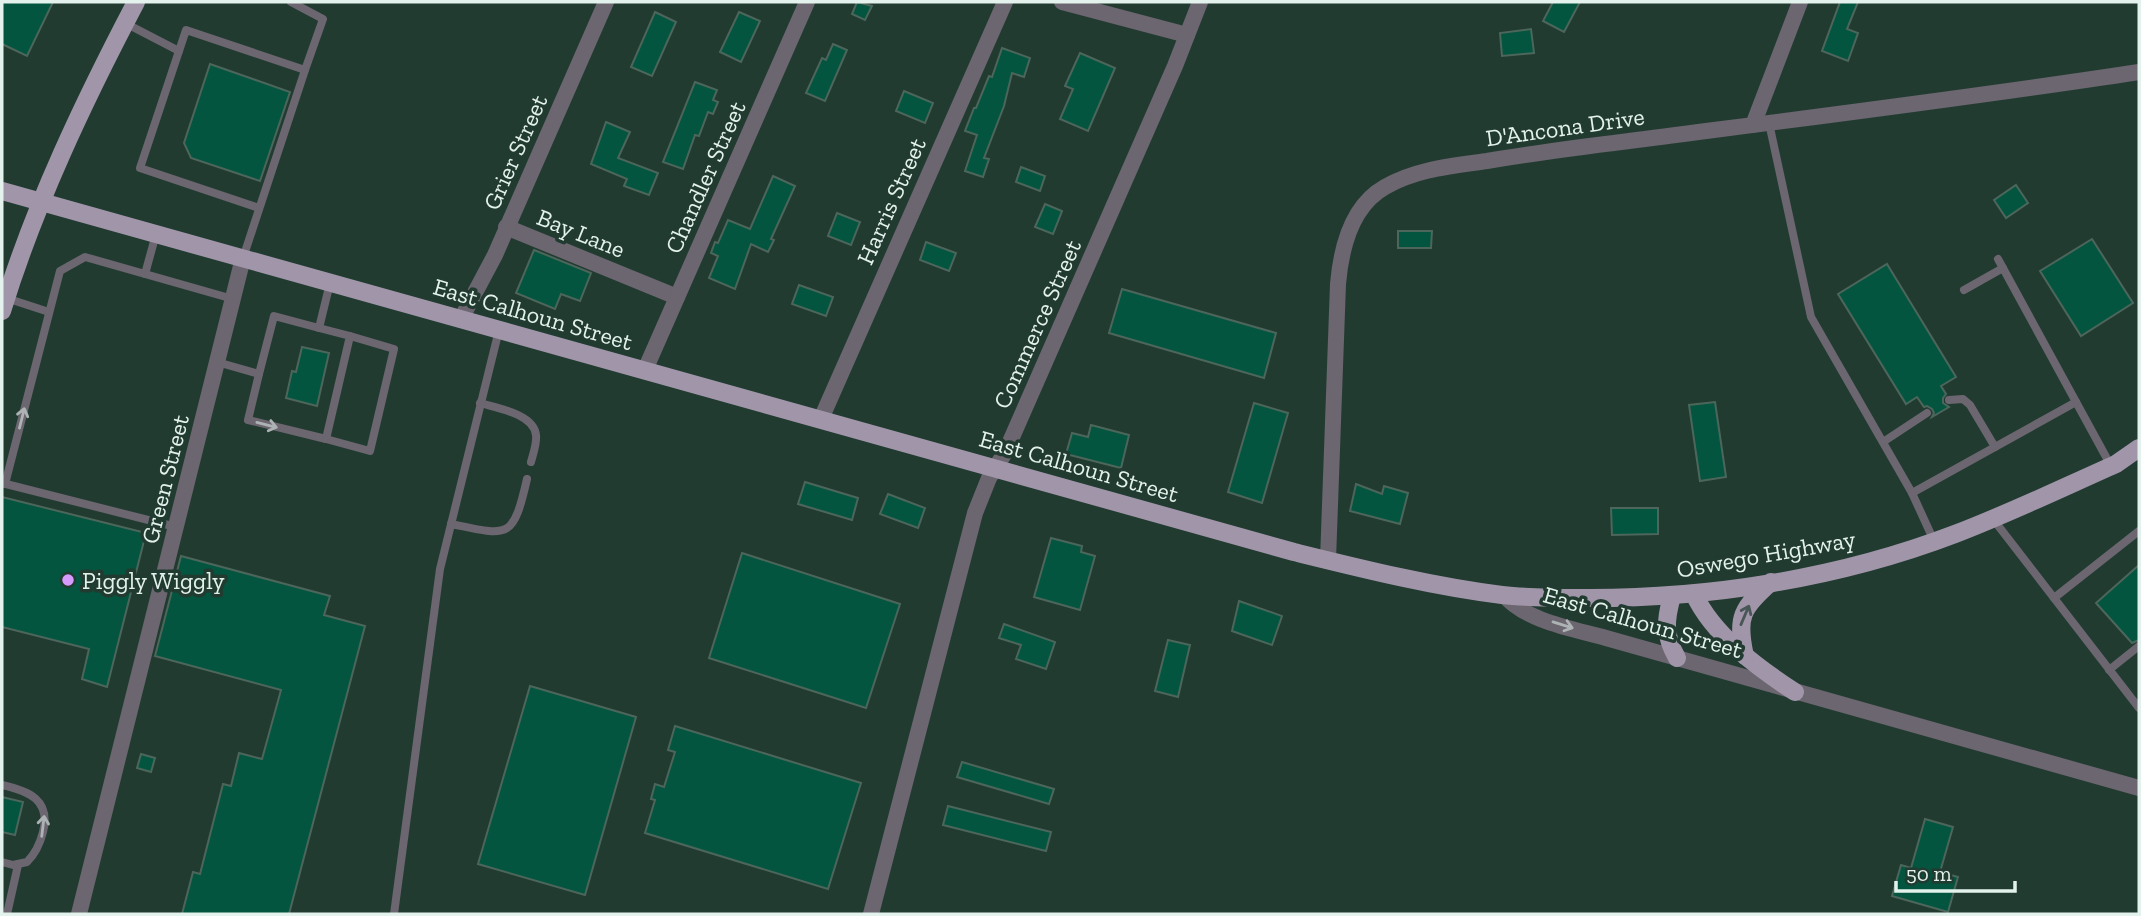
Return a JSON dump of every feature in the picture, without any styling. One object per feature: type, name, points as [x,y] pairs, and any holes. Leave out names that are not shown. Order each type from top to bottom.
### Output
[{"type":"main road","points":[[4,305],[42,202],[94,85],[136,2]]},
{"type":"main road","name":"East Calhoun Street","points":[[2,191],[1328,560],[1388,575],[1504,595]]},
{"type":"main road","name":"Oswego Highway","points":[[1504,595],[1612,598],[1672,596],[1809,576],[1877,559],[1993,519],[2111,466],[2139,448]]},
{"type":"main road","points":[[1745,656],[1740,633],[1745,610],[1772,582]]},
{"type":"main road","points":[[1694,594],[1709,618],[1745,656],[1765,673],[1795,692]]},
{"type":"main road","points":[[1672,596],[1666,623],[1667,635],[1677,658]]},
{"type":"street","name":"Grier Street","points":[[461,319],[495,255],[606,2]]},
{"type":"street","name":"Chandler Street","points":[[645,370],[807,2]]},
{"type":"street","name":"Harris Street","points":[[821,419],[1005,2]]},
{"type":"street","points":[[1062,2],[1187,35]]},
{"type":"street","name":"Commerce Street","points":[[871,914],[975,513],[995,468],[1006,452],[1200,2]]},
{"type":"street","points":[[1761,124],[1800,2]]},
{"type":"street","name":"D'Ancona Drive","points":[[1328,560],[1340,263],[1347,236],[1359,214],[1384,187],[1434,169],[1538,153],[1987,95],[2139,72]]},
{"type":"street","name":"Bay Lane","points":[[506,227],[677,297]]},
{"type":"street","name":"Green Street","points":[[79,914],[243,258]]},
{"type":"street","name":"East Calhoun Street","points":[[1504,595],[1513,606],[1528,614],[1606,638],[2139,788]]},
{"type":"lane","points":[[243,258],[323,19],[291,2]]},
{"type":"lane","points":[[125,23],[178,51]]},
{"type":"lane","points":[[259,208],[140,168],[178,51],[186,30],[304,70]]},
{"type":"lane","points":[[1761,124],[1811,317],[1912,493],[1934,541]]},
{"type":"lane","points":[[145,274],[156,234]]},
{"type":"lane","points":[[176,527],[3,484],[60,271],[85,257],[233,299]]},
{"type":"lane","points":[[1998,259],[2111,466]]},
{"type":"lane","points":[[1964,290],[2003,268]]},
{"type":"lane","points":[[319,328],[330,283]]},
{"type":"lane","points":[[4,305],[49,312]]},
{"type":"lane","points":[[274,316],[350,336],[394,349],[370,451],[247,420],[274,316]]},
{"type":"lane","points":[[394,914],[440,569],[499,330]]},
{"type":"lane","points":[[326,439],[350,336]]},
{"type":"lane","points":[[217,362],[259,373]]},
{"type":"lane","points":[[1950,400],[1963,399],[1970,405],[1994,447]]},
{"type":"lane","points":[[1912,493],[2076,402]]},
{"type":"lane","points":[[480,403],[514,413],[533,425],[536,434],[531,462]]},
{"type":"lane","points":[[1883,442],[1927,413]]},
{"type":"lane","points":[[451,524],[501,532],[511,526],[520,508],[527,479]]},
{"type":"lane","points":[[1993,519],[2139,708]]},
{"type":"lane","points":[[2054,598],[2139,531]]},
{"type":"lane","points":[[2109,670],[2139,646]]},
{"type":"lane","points":[[2,785],[18,788],[32,795],[45,815],[46,822],[37,850],[27,862],[18,865],[2,862]]},
{"type":"lane","points":[[7,914],[6,900],[18,865]]},
{"type":"building","points":[[2,2],[53,2],[27,56],[2,44]]},
{"type":"building","points":[[857,2],[872,6],[865,20],[852,14]]},
{"type":"building","points":[[1553,2],[1580,2],[1564,32],[1543,21]]},
{"type":"building","points":[[1840,2],[1858,2],[1847,29],[1858,33],[1848,61],[1822,51]]},
{"type":"building","points":[[655,12],[676,22],[652,76],[631,67]]},
{"type":"building","points":[[739,12],[760,21],[741,62],[720,52]]},
{"type":"building","points":[[1531,29],[1534,53],[1502,56],[1500,33]]},
{"type":"building","points":[[833,44],[847,50],[825,101],[806,93],[822,58],[826,60]]},
{"type":"building","points":[[1002,48],[1030,58],[1024,77],[1012,73],[1004,106],[984,158],[989,159],[983,177],[965,171],[977,135],[965,131],[989,76],[992,77]]},
{"type":"building","points":[[1080,53],[1115,68],[1088,131],[1060,119],[1073,89],[1065,86]]},
{"type":"building","points":[[210,64],[290,92],[260,181],[191,158],[184,143]]},
{"type":"building","points":[[695,82],[717,90],[713,100],[718,102],[713,114],[708,112],[699,136],[695,135],[683,169],[663,162]]},
{"type":"building","points":[[904,91],[933,103],[925,123],[896,111]]},
{"type":"building","points":[[606,122],[630,132],[618,158],[658,173],[649,195],[624,186],[627,179],[591,164]]},
{"type":"building","points":[[1021,167],[1045,176],[1040,191],[1016,182]]},
{"type":"building","points":[[773,176],[795,186],[771,239],[774,240],[768,252],[751,244],[735,289],[709,278],[718,256],[711,253],[728,220],[750,229]]},
{"type":"building","points":[[2016,185],[2028,203],[2006,218],[1994,200]]},
{"type":"building","points":[[1045,204],[1062,211],[1053,234],[1035,227]]},
{"type":"building","points":[[837,213],[860,222],[851,245],[828,236]]},
{"type":"building","points":[[1398,231],[1432,231],[1431,248],[1398,248]]},
{"type":"building","points":[[2092,239],[2133,303],[2081,336],[2040,271]]},
{"type":"building","points":[[926,242],[956,253],[949,271],[920,260]]},
{"type":"building","points":[[534,250],[591,273],[580,301],[561,294],[555,309],[516,293]]},
{"type":"building","points":[[1887,264],[1956,377],[1941,386],[1946,394],[1943,403],[1949,407],[1932,417],[1932,409],[1924,407],[1917,397],[1906,404],[1838,294]]},
{"type":"building","points":[[799,285],[833,297],[826,316],[792,304]]},
{"type":"building","points":[[1122,289],[1276,333],[1264,378],[1109,333]]},
{"type":"building","points":[[302,347],[329,353],[317,406],[286,398],[292,371],[296,372]]},
{"type":"building","points":[[1715,402],[1726,477],[1700,481],[1689,405]]},
{"type":"building","points":[[1254,403],[1288,413],[1262,503],[1228,492]]},
{"type":"building","points":[[1091,425],[1129,435],[1121,468],[1066,454],[1072,433],[1088,437]]},
{"type":"building","points":[[805,482],[858,498],[852,520],[798,504]]},
{"type":"building","points":[[1356,484],[1382,494],[1384,486],[1408,493],[1400,524],[1350,511]]},
{"type":"building","points":[[888,494],[925,508],[918,528],[880,514]]},
{"type":"building","name":"Piggly Wiggly","points":[[2,497],[146,533],[107,687],[82,679],[89,649],[2,627]]},
{"type":"building","points":[[1611,508],[1658,508],[1658,534],[1612,535]]},
{"type":"building","points":[[1051,538],[1082,546],[1081,552],[1095,556],[1080,610],[1034,597]]},
{"type":"building","points":[[742,553],[900,604],[866,708],[709,658]]},
{"type":"building","points":[[181,556],[330,596],[324,615],[365,626],[289,914],[182,914],[193,872],[200,874],[223,784],[231,786],[239,753],[262,759],[281,690],[155,656]]},
{"type":"building","points":[[2139,565],[2139,640],[2132,643],[2096,603]]},
{"type":"building","points":[[1239,601],[1282,616],[1272,645],[1232,631]]},
{"type":"building","points":[[1004,624],[1055,642],[1046,669],[1016,659],[1021,645],[999,638]]},
{"type":"building","points":[[1168,640],[1190,645],[1178,697],[1155,691]]},
{"type":"building","points":[[530,686],[636,717],[585,895],[478,864]]},
{"type":"building","points":[[675,726],[861,783],[828,889],[645,833],[655,800],[651,799],[655,784],[664,787],[675,752],[668,750]]},
{"type":"building","points":[[141,754],[155,758],[151,772],[137,768]]},
{"type":"building","points":[[962,762],[1054,789],[1049,804],[957,777]]},
{"type":"building","points":[[2,797],[23,802],[15,835],[2,832]]},
{"type":"building","points":[[948,806],[1051,832],[1046,851],[943,825]]},
{"type":"building","points":[[1925,819],[1953,827],[1940,872],[1958,877],[1948,912],[1892,896],[1901,865],[1911,868]]},
{"type":"place","name":"Piggly Wiggly","points":[[68,580]]}]
